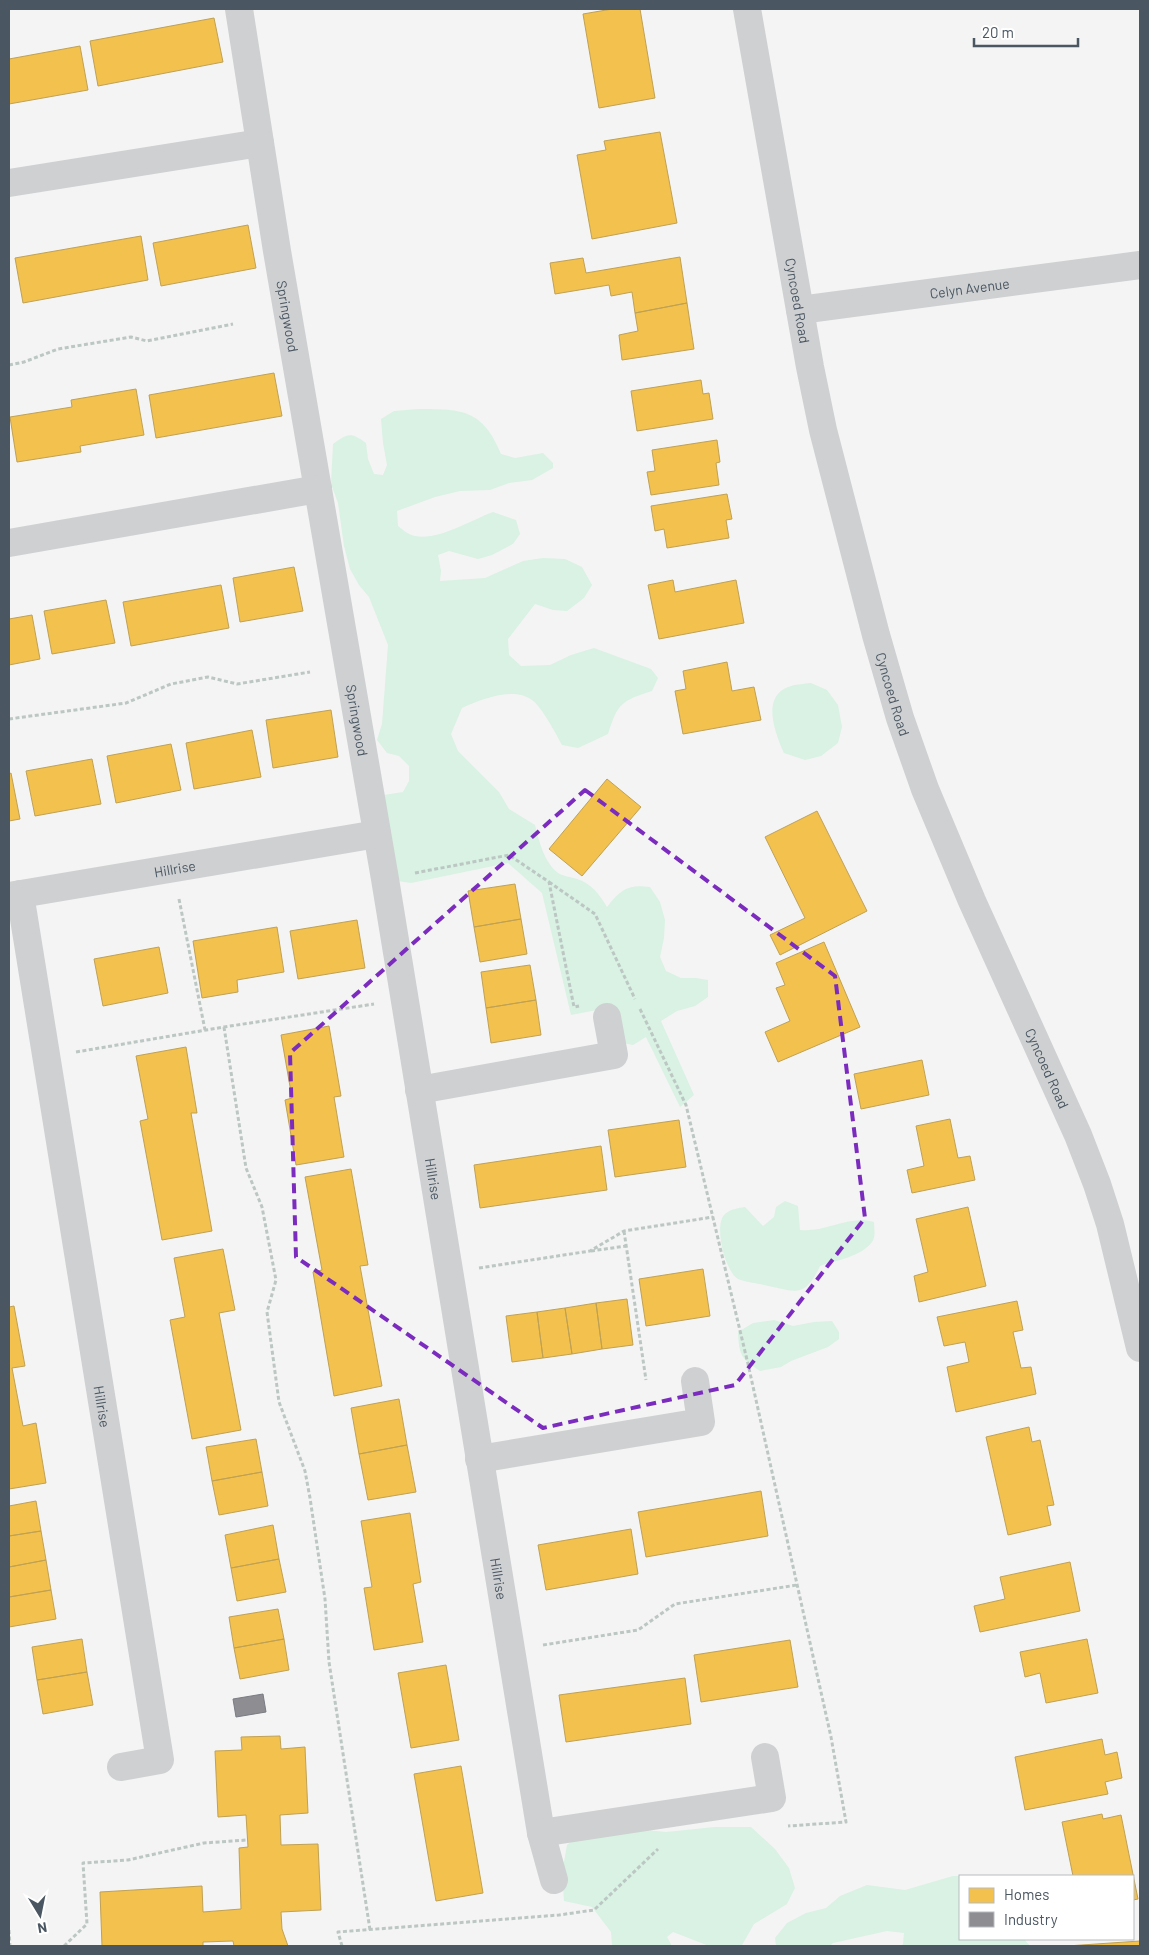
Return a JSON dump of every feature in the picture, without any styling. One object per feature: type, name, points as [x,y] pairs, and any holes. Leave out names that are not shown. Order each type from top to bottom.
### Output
[{"type":"street","name":"Springwood","points":[[239,9],[377,834]]},
{"type":"street","name":"Cyncoed Road","points":[[747,9],[823,430],[876,635],[900,718],[925,789],[972,900],[1084,1151],[1110,1224],[1140,1348]]},
{"type":"street","points":[[9,182],[260,143]]},
{"type":"street","name":"Celyn Avenue","points":[[800,310],[1140,265]]},
{"type":"street","points":[[9,543],[318,489]]},
{"type":"street","name":"Hillrise","points":[[121,1767],[160,1760],[46,1057],[14,895],[377,834],[511,1650],[542,1833],[554,1880]]},
{"type":"street","points":[[419,1090],[614,1055],[596,1011]]},
{"type":"street","points":[[480,1458],[701,1422],[695,1381]]},
{"type":"street","points":[[542,1833],[772,1798],[765,1757]]},
{"type":"path","points":[[9,365],[24,362],[58,349],[131,337],[147,341],[233,324]]},
{"type":"path","points":[[9,719],[126,703],[171,684],[208,677],[237,684],[310,672]]},
{"type":"path","points":[[385,879],[509,855],[594,914],[686,1105],[748,1364],[831,1737],[846,1822],[778,1827]]},
{"type":"path","points":[[174,868],[204,1030]]},
{"type":"path","points":[[549,882],[574,1007],[596,1011]]},
{"type":"path","points":[[46,1057],[224,1026],[404,999]]},
{"type":"path","points":[[224,1026],[246,1168],[262,1207],[276,1280],[267,1312],[278,1402],[305,1471],[310,1498],[325,1599],[329,1662],[370,1930]]},
{"type":"path","points":[[590,1251],[624,1231],[713,1217]]},
{"type":"path","points":[[624,1231],[646,1380]]},
{"type":"path","points":[[449,1273],[626,1246]]},
{"type":"path","points":[[511,1650],[638,1630],[675,1604],[797,1585]]},
{"type":"path","points":[[64,1946],[87,1924],[83,1863],[128,1860],[204,1843],[247,1840]]},
{"type":"path","points":[[342,1946],[338,1932],[559,1915],[594,1910],[665,1842]]},
{"type":"path","points":[[9,1930],[10,1946]]},
{"type":"highlighted area","points":[[585,790],[835,976],[865,1218],[735,1385],[543,1428],[296,1257],[290,1053]]},
{"type":"green space","points":[[419,409],[448,410],[470,415],[487,428],[501,454],[515,458],[543,453],[553,463],[553,468],[532,480],[509,483],[490,490],[460,491],[435,497],[397,511],[398,526],[411,535],[424,537],[444,533],[493,512],[516,520],[520,534],[513,544],[492,555],[478,559],[449,551],[438,555],[441,571],[440,581],[485,578],[523,561],[543,558],[565,559],[582,567],[592,585],[584,598],[567,611],[553,610],[535,604],[508,639],[509,655],[521,666],[550,665],[571,655],[594,648],[651,669],[658,678],[652,691],[627,701],[618,709],[608,734],[578,748],[562,745],[536,703],[516,694],[497,696],[462,708],[451,734],[458,751],[499,792],[509,809],[535,825],[546,857],[558,873],[587,883],[607,907],[616,896],[625,890],[636,886],[650,887],[660,902],[665,920],[660,957],[666,971],[681,978],[708,980],[708,997],[695,1006],[677,1011],[661,1021],[694,1095],[680,1107],[646,1037],[633,1045],[617,1042],[607,1008],[571,1015],[542,893],[508,863],[411,883],[385,879],[371,797],[403,792],[409,781],[409,766],[399,756],[387,753],[377,740],[382,724],[388,645],[369,597],[359,585],[350,569],[344,546],[338,503],[331,484],[333,444],[350,435],[361,439],[366,443],[368,459],[374,474],[383,475],[387,465],[381,419],[394,411]]},
{"type":"green space","points":[[811,683],[827,690],[838,705],[842,727],[838,743],[821,756],[805,760],[784,753],[772,715],[776,697],[781,691],[793,685]]},
{"type":"green space","points":[[785,1201],[798,1206],[800,1230],[819,1229],[846,1222],[864,1220],[874,1222],[873,1240],[862,1251],[820,1266],[809,1284],[803,1289],[791,1291],[738,1279],[729,1267],[722,1248],[720,1229],[724,1215],[731,1210],[745,1207],[763,1226],[774,1217],[776,1207]]},
{"type":"green space","points":[[774,1320],[793,1326],[832,1321],[839,1332],[839,1339],[828,1347],[791,1361],[781,1367],[760,1371],[742,1356],[738,1332],[753,1323]]},
{"type":"green space","points":[[715,1827],[751,1827],[775,1849],[789,1868],[795,1888],[787,1904],[754,1924],[742,1945],[709,1946],[673,1932],[667,1937],[672,1946],[612,1946],[611,1932],[592,1907],[564,1901],[562,1873],[567,1845],[586,1829],[626,1828],[666,1832]]},
{"type":"green space","points":[[953,1876],[959,1876],[959,1940],[1025,1940],[1030,1946],[901,1946],[904,1933],[887,1931],[833,1943],[830,1946],[776,1946],[775,1938],[787,1923],[806,1913],[826,1908],[840,1896],[867,1885],[905,1890]]},
{"type":"building: Homes","points":[[612,9],[640,9],[655,98],[599,108],[583,14]]},
{"type":"building: Homes","points":[[214,18],[223,62],[98,86],[90,41]]},
{"type":"building: Homes","points":[[80,46],[88,90],[9,104],[9,59]]},
{"type":"building: Homes","points":[[660,132],[677,223],[592,239],[577,155],[606,150],[604,141]]},
{"type":"building: Homes","points":[[248,225],[256,268],[161,286],[153,243]]},
{"type":"building: Homes","points":[[141,236],[148,280],[23,303],[15,258]]},
{"type":"building: Homes","points":[[680,257],[687,303],[635,313],[632,292],[611,296],[609,285],[555,294],[550,263],[583,258],[586,273]]},
{"type":"building: Homes","points":[[687,303],[694,349],[622,360],[619,335],[638,331],[635,313]]},
{"type":"building: Homes","points":[[274,373],[282,416],[156,438],[149,395]]},
{"type":"building: Homes","points":[[701,380],[703,394],[709,393],[713,419],[637,431],[631,391]]},
{"type":"building: Homes","points":[[136,389],[144,435],[80,446],[81,452],[17,462],[10,417],[72,407],[71,400]]},
{"type":"building: Homes","points":[[717,440],[720,462],[716,463],[719,485],[651,495],[647,472],[655,471],[652,450]]},
{"type":"building: Homes","points":[[727,494],[732,519],[726,520],[729,538],[667,548],[664,529],[655,531],[651,506]]},
{"type":"building: Homes","points":[[294,567],[303,611],[240,622],[233,578]]},
{"type":"building: Homes","points":[[673,580],[675,592],[736,580],[744,623],[659,639],[648,585]]},
{"type":"building: Homes","points":[[221,585],[229,628],[131,646],[123,602]]},
{"type":"building: Homes","points":[[106,600],[115,643],[52,654],[44,611]]},
{"type":"building: Homes","points":[[32,615],[40,659],[9,665],[9,619]]},
{"type":"building: Homes","points":[[727,662],[732,691],[754,687],[761,720],[683,734],[675,691],[686,689],[683,671]]},
{"type":"building: Homes","points":[[331,710],[338,757],[273,768],[266,720]]},
{"type":"building: Homes","points":[[252,730],[261,777],[194,789],[186,743]]},
{"type":"building: Homes","points":[[171,744],[181,790],[116,803],[107,756]]},
{"type":"building: Homes","points":[[92,759],[101,804],[35,816],[26,771]]},
{"type":"building: Homes","points":[[11,773],[20,819],[9,821],[9,774]]},
{"type":"building: Homes","points":[[607,779],[641,807],[582,876],[549,849]]},
{"type":"building: Homes","points":[[817,811],[867,911],[780,955],[770,935],[805,918],[765,837]]},
{"type":"building: Homes","points":[[515,884],[521,919],[474,927],[468,891]]},
{"type":"building: Homes","points":[[521,919],[527,954],[480,962],[474,927]]},
{"type":"building: Homes","points":[[357,920],[365,968],[298,979],[290,931]]},
{"type":"building: Homes","points":[[277,927],[284,972],[237,980],[238,992],[202,998],[193,941]]},
{"type":"building: Homes","points":[[824,942],[860,1027],[778,1062],[765,1032],[790,1021],[776,988],[785,985],[776,963]]},
{"type":"building: Homes","points":[[159,947],[168,993],[103,1006],[94,959]]},
{"type":"building: Homes","points":[[530,965],[536,1000],[486,1008],[481,972]]},
{"type":"building: Homes","points":[[536,1000],[541,1035],[491,1043],[486,1008]]},
{"type":"building: Homes","points":[[329,1026],[341,1096],[334,1097],[344,1157],[296,1165],[285,1100],[292,1098],[281,1035]]},
{"type":"building: Homes","points":[[186,1047],[197,1113],[191,1113],[212,1231],[162,1240],[140,1121],[148,1119],[136,1056]]},
{"type":"building: Homes","points":[[922,1060],[929,1095],[861,1109],[854,1074]]},
{"type":"building: Homes","points":[[950,1119],[958,1158],[970,1156],[975,1180],[912,1193],[907,1170],[924,1166],[916,1126]]},
{"type":"building: Homes","points":[[679,1120],[686,1167],[615,1177],[608,1130]]},
{"type":"building: Homes","points":[[601,1146],[607,1190],[480,1208],[474,1165]]},
{"type":"building: Homes","points":[[351,1169],[368,1265],[360,1266],[382,1386],[334,1396],[313,1272],[322,1270],[305,1177]]},
{"type":"building: Homes","points":[[968,1207],[986,1286],[919,1302],[914,1276],[928,1272],[916,1219]]},
{"type":"building: Homes","points":[[223,1249],[235,1310],[219,1313],[241,1430],[192,1439],[170,1320],[185,1317],[174,1258]]},
{"type":"building: Homes","points":[[703,1269],[710,1316],[646,1326],[639,1279]]},
{"type":"building: Homes","points":[[627,1299],[633,1345],[602,1349],[596,1303]]},
{"type":"building: Homes","points":[[1017,1301],[1023,1330],[1013,1332],[1021,1368],[1031,1367],[1036,1394],[956,1412],[947,1367],[969,1362],[965,1342],[944,1346],[937,1317]]},
{"type":"building: Homes","points":[[596,1303],[602,1349],[572,1354],[565,1308]]},
{"type":"building: Homes","points":[[14,1306],[25,1366],[12,1368],[23,1426],[36,1423],[46,1483],[9,1489],[9,1307]]},
{"type":"building: Homes","points":[[565,1308],[572,1354],[543,1358],[537,1312]]},
{"type":"building: Homes","points":[[537,1312],[543,1358],[512,1362],[506,1316]]},
{"type":"building: Homes","points":[[399,1399],[407,1445],[359,1454],[351,1408]]},
{"type":"building: Homes","points":[[1029,1427],[1032,1442],[1040,1440],[1054,1505],[1047,1506],[1051,1525],[1008,1535],[986,1437]]},
{"type":"building: Homes","points":[[256,1439],[262,1472],[212,1481],[206,1447]]},
{"type":"building: Homes","points":[[407,1445],[416,1492],[368,1500],[359,1454]]},
{"type":"building: Homes","points":[[262,1472],[268,1506],[219,1515],[212,1481]]},
{"type":"building: Homes","points":[[761,1491],[768,1536],[646,1557],[638,1512]]},
{"type":"building: Homes","points":[[36,1501],[41,1531],[9,1536],[9,1506]]},
{"type":"building: Homes","points":[[410,1513],[421,1582],[413,1584],[423,1642],[374,1650],[364,1588],[372,1587],[361,1521]]},
{"type":"building: Homes","points":[[273,1525],[279,1559],[231,1568],[225,1535]]},
{"type":"building: Homes","points":[[631,1529],[638,1574],[546,1590],[538,1545]]},
{"type":"building: Homes","points":[[41,1531],[46,1560],[9,1567],[9,1536]]},
{"type":"building: Homes","points":[[279,1559],[286,1592],[237,1601],[231,1568]]},
{"type":"building: Homes","points":[[46,1560],[51,1590],[9,1597],[9,1567]]},
{"type":"building: Homes","points":[[1070,1562],[1080,1611],[980,1632],[974,1606],[1005,1599],[1000,1577]]},
{"type":"building: Homes","points":[[51,1590],[56,1619],[9,1627],[9,1597]]},
{"type":"building: Homes","points":[[278,1609],[284,1639],[234,1648],[229,1617]]},
{"type":"building: Homes","points":[[82,1639],[87,1672],[37,1680],[32,1647]]},
{"type":"building: Homes","points":[[284,1639],[289,1670],[240,1679],[234,1648]]},
{"type":"building: Homes","points":[[1087,1639],[1098,1693],[1046,1703],[1040,1673],[1025,1677],[1020,1652]]},
{"type":"building: Homes","points":[[790,1640],[798,1687],[701,1702],[694,1655]]},
{"type":"building: Homes","points":[[446,1665],[459,1740],[411,1748],[398,1673]]},
{"type":"building: Homes","points":[[87,1672],[93,1705],[43,1714],[37,1680]]},
{"type":"building: Homes","points":[[685,1678],[691,1724],[566,1742],[559,1695]]},
{"type":"building: Homes","points":[[280,1736],[281,1749],[305,1747],[308,1813],[280,1815],[281,1845],[318,1844],[321,1910],[281,1912],[282,1929],[288,1946],[234,1946],[233,1941],[203,1942],[203,1946],[102,1946],[100,1892],[202,1886],[203,1912],[241,1909],[239,1848],[248,1847],[246,1815],[218,1817],[215,1751],[242,1750],[241,1737]]},
{"type":"building: Homes","points":[[1102,1739],[1105,1755],[1117,1752],[1122,1778],[1105,1782],[1108,1794],[1025,1810],[1015,1757]]},
{"type":"building: Homes","points":[[461,1766],[483,1893],[436,1901],[414,1774]]},
{"type":"building: Homes","points":[[1102,1814],[1103,1819],[1121,1815],[1133,1875],[1073,1875],[1062,1822]]},
{"type":"building: Homes","points":[[1134,1879],[1138,1899],[1134,1900]]},
{"type":"building: Homes","points":[[1140,1941],[1140,1946],[1067,1946]]},
{"type":"building: Industry","points":[[263,1694],[266,1712],[236,1717],[233,1699]]}]
